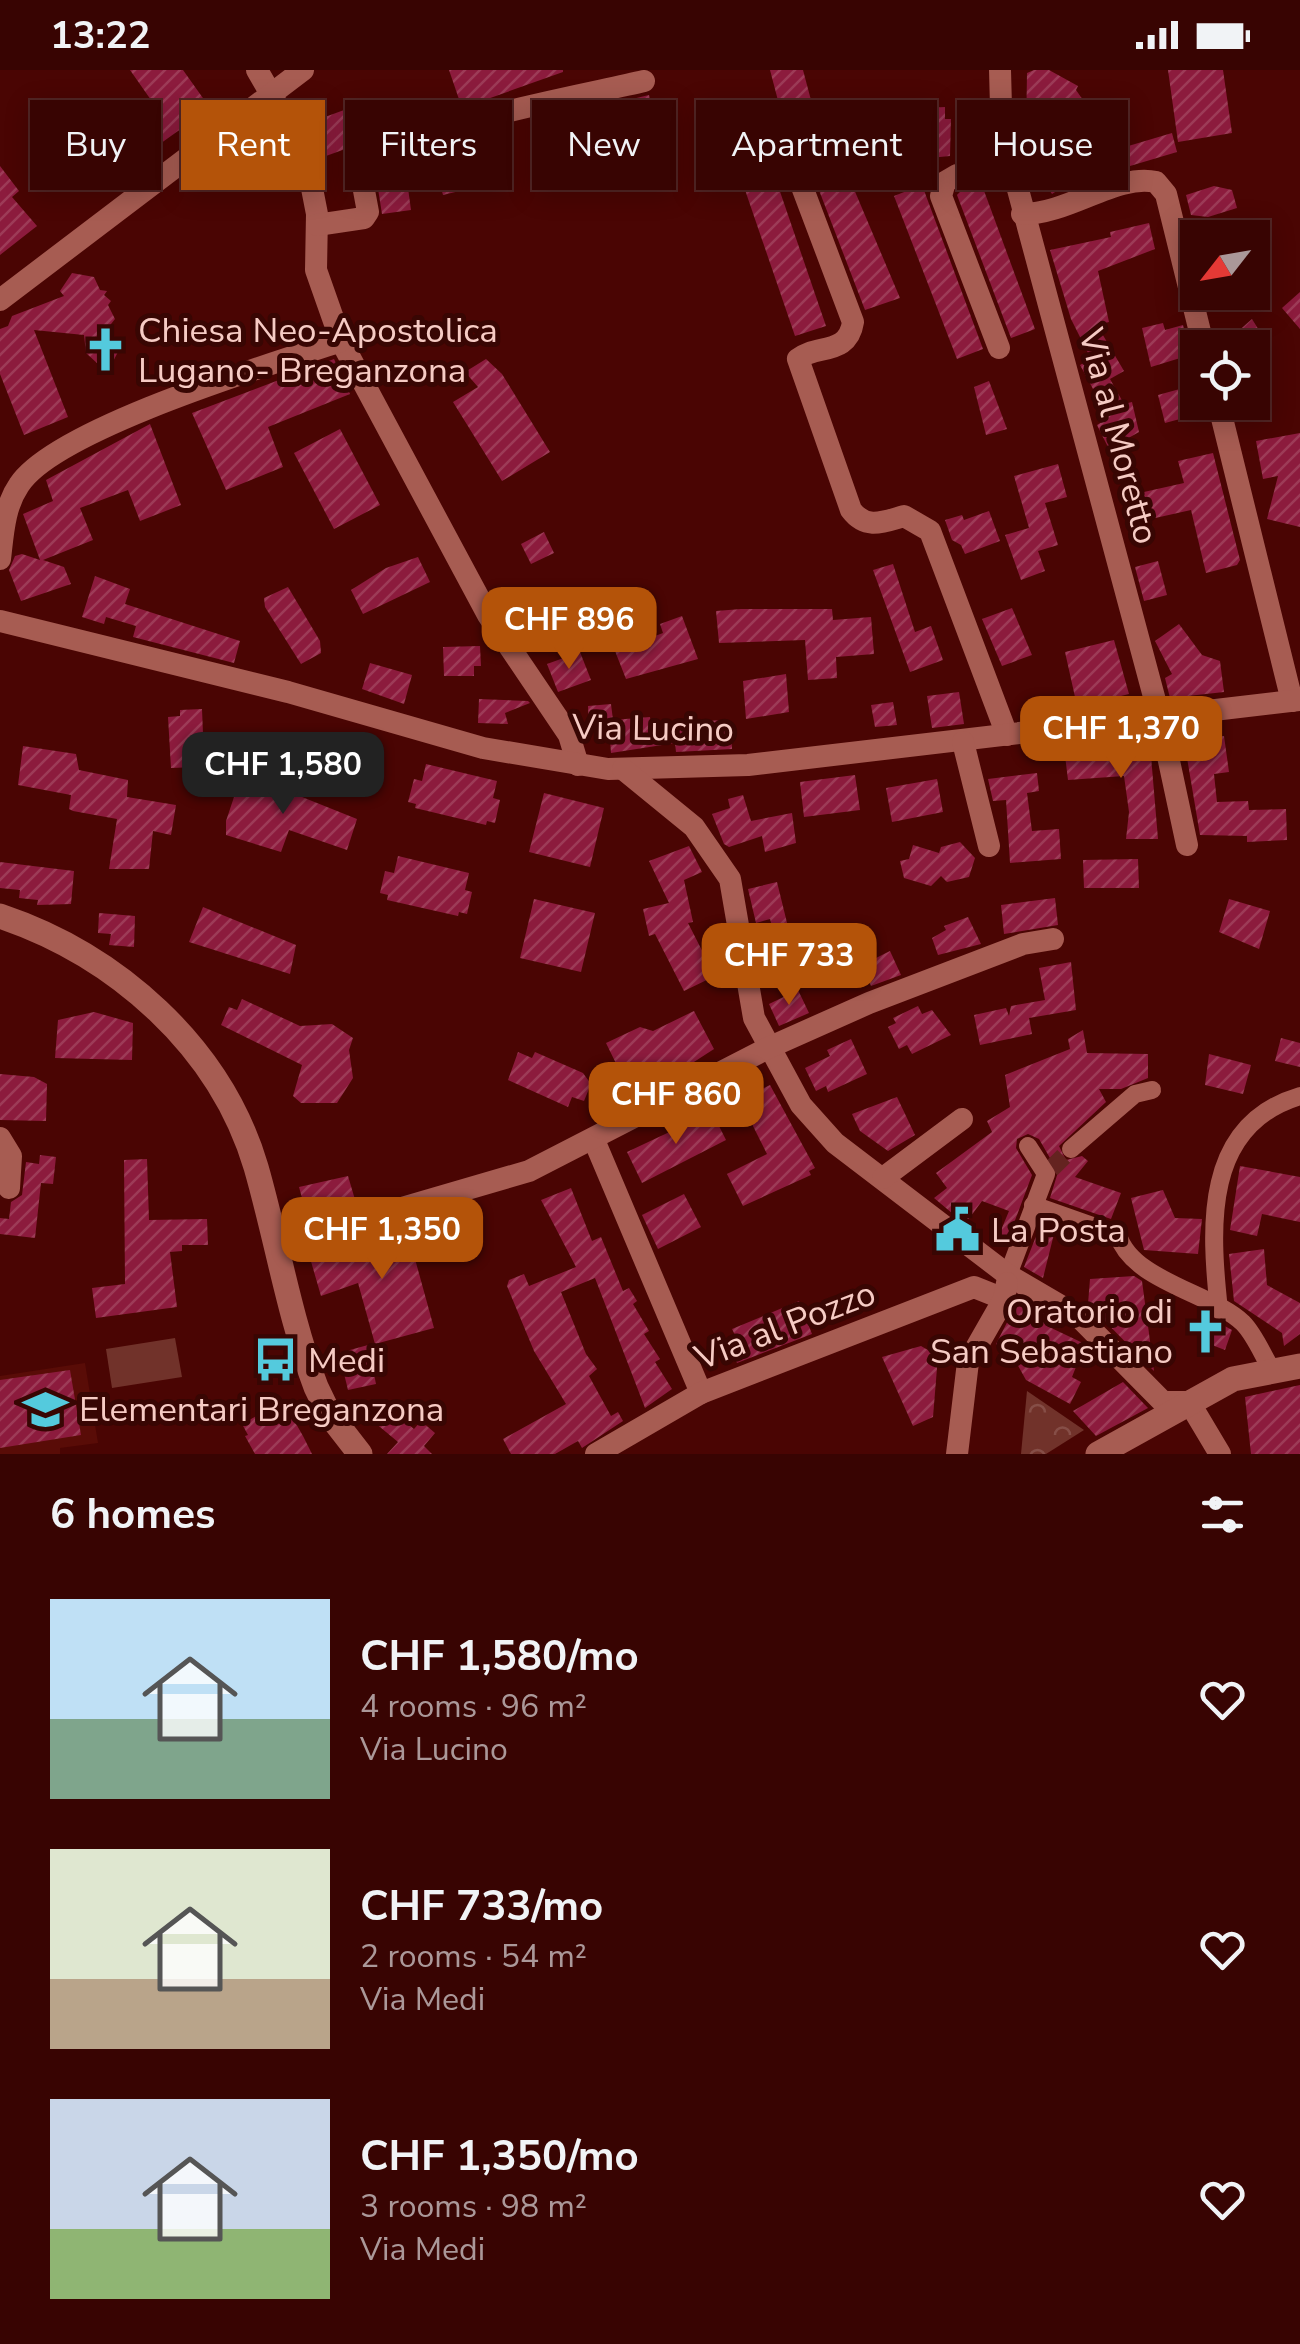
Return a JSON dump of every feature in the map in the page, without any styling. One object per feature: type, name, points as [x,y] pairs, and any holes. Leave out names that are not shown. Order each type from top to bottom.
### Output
[{"type":"street","points":[[257,70],[271,90],[309,173],[318,225],[316,270],[341,341],[488,615],[570,735],[578,764]]},
{"type":"street","points":[[0,300],[271,90],[303,70]]},
{"type":"street","name":"Via al Moretto","points":[[1000,70],[1001,100]]},
{"type":"street","points":[[318,225],[364,218],[368,212],[360,169],[385,152],[455,125],[644,81]]},
{"type":"street","points":[[957,176],[945,182],[942,196],[999,348]]},
{"type":"street","points":[[1022,214],[1050,214],[1124,184],[1156,182],[1166,194],[1200,330]]},
{"type":"street","points":[[803,190],[853,322],[851,336],[844,343],[798,359],[851,510],[858,520],[874,524],[904,516],[930,531],[1007,736]]},
{"type":"street","name":"Via al Moretto","points":[[1016,190],[1160,718],[1187,845]]},
{"type":"street","points":[[0,559],[8,506],[20,483],[56,450],[220,382],[341,341]]},
{"type":"street","points":[[1223,420],[1296,701]]},
{"type":"street","name":"Via Lucino","points":[[0,622],[288,692],[484,748],[623,770],[748,764],[963,742],[1296,701]]},
{"type":"street","points":[[963,742],[989,846]]},
{"type":"street","points":[[623,770],[694,827],[730,880],[754,1018],[801,1105],[834,1144],[1008,1275],[1078,1316],[1163,1402],[1189,1402]]},
{"type":"street","points":[[0,916],[51,933],[84,952],[151,1002],[202,1063],[230,1107],[255,1164],[316,1387],[328,1414],[360,1454]]},
{"type":"street","points":[[276,1245],[492,1183],[594,1140],[768,1048],[954,968],[1023,944],[1053,939]]},
{"type":"street","points":[[1071,1149],[1135,1094],[1152,1090]]},
{"type":"street","points":[[1219,1310],[1212,1222],[1217,1182],[1232,1146],[1253,1118],[1300,1096]]},
{"type":"street","points":[[884,1178],[962,1119]]},
{"type":"street","points":[[0,1138],[11,1156],[9,1188]]},
{"type":"street","points":[[594,1140],[701,1393]]},
{"type":"street","points":[[956,1454],[968,1362],[1004,1299],[1008,1275],[1049,1171],[1028,1146]]},
{"type":"street","points":[[1033,1205],[1118,1235],[1123,1250],[1243,1323],[1272,1370]]},
{"type":"street","name":"Via al Pozzo","points":[[596,1454],[701,1393],[974,1286],[1004,1299]]},
{"type":"street","points":[[1098,1454],[1244,1375],[1300,1366]]},
{"type":"street","points":[[1189,1402],[1220,1454]]},
{"type":"shaded area","name":"Elementari Breganzona","points":[[85,1363],[98,1443],[60,1448],[60,1454],[0,1454],[0,1376]]},
{"type":"green space","points":[[175,1338],[182,1377],[112,1388],[106,1349]]},
{"type":"green space","points":[[1027,1391],[1084,1430],[1046,1454],[1021,1454]]},
{"type":"building","points":[[130,70],[183,70],[204,100],[181,100],[181,129],[161,143],[161,100],[151,100]]},
{"type":"building","points":[[449,70],[563,70],[484,100],[459,100]]},
{"type":"building","points":[[770,70],[803,70],[811,100],[778,100]]},
{"type":"building","points":[[1049,70],[1078,86],[1076,90],[1083,100],[1027,100],[1027,73]]},
{"type":"building","points":[[1168,70],[1223,70],[1232,133],[1178,142]]},
{"type":"building","points":[[937,107],[945,107],[945,119],[951,119],[950,156],[937,157]]},
{"type":"building","points":[[345,110],[345,149],[326,156],[325,153],[325,117]]},
{"type":"building","points":[[1172,133],[1177,152],[1130,166],[1128,146]]},
{"type":"building","points":[[0,166],[19,191],[12,197],[37,226],[0,255]]},
{"type":"building","points":[[1214,186],[1232,190],[1237,208],[1208,217],[1191,215],[1186,195]]},
{"type":"building","points":[[378,190],[408,190],[411,210],[382,214]]},
{"type":"building","points":[[745,190],[779,190],[826,326],[795,336]]},
{"type":"building","points":[[819,190],[854,190],[900,298],[865,310]]},
{"type":"building","points":[[924,190],[983,349],[957,359],[894,196]]},
{"type":"building","points":[[962,190],[984,190],[1035,329],[1011,338],[957,195]]},
{"type":"building","points":[[1149,223],[1155,249],[1098,271],[1109,322],[1097,325],[1124,371],[1110,379],[1124,404],[1132,402],[1139,432],[1109,449],[1097,425],[1107,419],[1105,411],[1080,365],[1091,359],[1071,319],[1050,250],[1111,237],[1110,232]]},
{"type":"building","points":[[72,273],[94,277],[100,290],[107,291],[104,295],[111,301],[108,305],[115,319],[107,329],[117,340],[118,352],[111,365],[98,364],[86,353],[84,335],[34,330],[68,417],[24,435],[0,374],[0,329],[8,326],[12,316],[64,296],[60,291]]},
{"type":"building","points":[[1300,292],[1300,329],[1282,308]]},
{"type":"building","points":[[1252,319],[1259,330],[1239,330]]},
{"type":"building","points":[[1163,323],[1165,330],[1183,325],[1180,358],[1151,367],[1142,328]]},
{"type":"building","points":[[334,359],[350,394],[268,427],[283,467],[226,490],[192,413]]},
{"type":"building","points":[[486,359],[502,374],[550,452],[502,481],[453,402],[478,387],[465,372]]},
{"type":"building","points":[[989,381],[1007,429],[986,435],[974,387]]},
{"type":"building","points":[[1180,389],[1180,419],[1165,423],[1158,395]]},
{"type":"building","points":[[150,424],[181,505],[140,521],[128,490],[80,508],[93,540],[43,560],[64,567],[71,584],[21,601],[9,570],[15,556],[22,554],[40,560],[23,514],[53,501],[46,480]]},
{"type":"building","points":[[340,429],[380,505],[334,529],[294,453]]},
{"type":"building","points":[[1300,433],[1300,527],[1267,519],[1278,476],[1263,479],[1256,441]]},
{"type":"building","points":[[1213,453],[1240,560],[1237,565],[1206,573],[1191,510],[1133,523],[1126,496],[1184,483],[1178,461]]},
{"type":"building","points":[[1058,464],[1067,497],[1045,503],[1058,545],[1038,551],[1045,571],[1021,580],[1005,535],[1029,528],[1014,476]]},
{"type":"building","points":[[989,511],[1000,541],[965,554],[961,545],[952,540],[945,520],[962,515],[964,520]]},
{"type":"building","points":[[544,532],[554,553],[531,564],[521,544]]},
{"type":"building","points":[[418,557],[430,582],[363,614],[351,590],[386,568]]},
{"type":"building","points":[[1158,561],[1167,595],[1144,601],[1135,567]]},
{"type":"building","points":[[893,564],[915,632],[931,626],[943,660],[910,672],[873,570]]},
{"type":"building","points":[[95,576],[130,589],[125,604],[240,641],[234,663],[133,637],[136,626],[106,617],[104,624],[82,617]]},
{"type":"building","points":[[288,587],[320,641],[321,653],[301,664],[265,607],[264,598]]},
{"type":"building","points":[[1012,608],[1032,655],[1002,666],[982,619]]},
{"type":"building","points":[[832,609],[833,620],[871,617],[874,654],[836,657],[837,678],[808,680],[805,640],[719,643],[716,611]]},
{"type":"building","points":[[682,616],[698,659],[626,679],[615,651],[663,633],[660,624]]},
{"type":"building","points":[[1179,624],[1202,655],[1220,661],[1224,692],[1170,698],[1165,678],[1172,674],[1155,641]]},
{"type":"building","points":[[1114,640],[1129,694],[1121,696],[1122,704],[1100,706],[1099,701],[1077,706],[1065,652]]},
{"type":"building","points":[[480,646],[481,666],[474,666],[474,676],[444,676],[443,647]]},
{"type":"building","points":[[580,652],[591,680],[558,692],[547,664]]},
{"type":"building","points":[[370,663],[412,675],[404,704],[362,689]]},
{"type":"building","points":[[786,674],[789,712],[746,719],[743,681]]},
{"type":"building","points":[[959,692],[964,724],[932,728],[927,696]]},
{"type":"building","points":[[479,699],[530,703],[505,713],[508,724],[478,723]]},
{"type":"building","points":[[893,702],[897,725],[875,727],[871,705]]},
{"type":"building","points":[[611,704],[613,720],[650,717],[651,725],[722,720],[726,730],[731,729],[732,749],[676,752],[675,743],[611,753],[609,727],[589,728],[588,706]]},
{"type":"building","points":[[202,709],[203,734],[196,734],[198,767],[171,768],[168,717],[180,716],[180,710]]},
{"type":"building","points":[[1224,736],[1229,772],[1214,774],[1217,802],[1248,801],[1249,810],[1286,809],[1287,840],[1247,842],[1247,836],[1200,835],[1184,740]]},
{"type":"building","points":[[1091,743],[1092,752],[1150,744],[1158,839],[1126,839],[1129,812],[1124,776],[1068,780],[1064,747]]},
{"type":"building","points":[[23,746],[76,754],[79,770],[128,780],[127,797],[176,805],[171,835],[153,831],[149,869],[109,869],[117,819],[69,809],[71,795],[18,785]]},
{"type":"building","points":[[426,764],[497,781],[493,798],[500,800],[495,823],[487,821],[486,825],[415,808],[416,804],[408,802],[414,779],[422,781]]},
{"type":"building","points":[[242,773],[357,819],[347,850],[289,830],[281,852],[226,835],[226,821]]},
{"type":"building","points":[[1037,773],[1039,791],[1027,793],[1032,831],[1059,829],[1061,859],[1010,863],[1006,800],[993,801],[988,779]]},
{"type":"building","points":[[855,775],[860,810],[804,817],[800,782]]},
{"type":"building","points":[[937,779],[943,812],[892,822],[886,788]]},
{"type":"building","points":[[544,793],[604,808],[590,867],[529,852]]},
{"type":"building","points":[[743,795],[751,821],[792,813],[796,843],[765,852],[762,836],[729,847],[724,844],[712,814],[730,808],[728,799]]},
{"type":"building","points":[[960,842],[975,858],[969,877],[947,882],[941,876],[931,886],[904,878],[900,861],[909,859],[913,845],[939,853],[941,847]]},
{"type":"building","points":[[689,846],[702,872],[684,880],[693,922],[688,923],[715,976],[684,991],[655,934],[649,936],[643,909],[669,903],[649,861]]},
{"type":"building","points":[[398,856],[469,873],[465,890],[472,892],[467,914],[459,912],[458,916],[387,900],[388,895],[380,893],[385,871],[394,873]]},
{"type":"building","points":[[1138,859],[1139,888],[1084,888],[1083,860]]},
{"type":"building","points":[[0,862],[74,871],[71,904],[37,905],[38,900],[19,898],[20,890],[0,888]]},
{"type":"building","points":[[777,882],[790,935],[822,929],[831,961],[785,973],[770,919],[756,923],[748,889]]},
{"type":"building","points":[[1055,898],[1058,925],[1004,934],[1001,905]]},
{"type":"building","points":[[534,899],[595,913],[581,972],[520,958]]},
{"type":"building","points":[[1229,899],[1270,911],[1259,949],[1219,932]]},
{"type":"building","points":[[203,907],[296,945],[290,974],[189,942]]},
{"type":"building","points":[[99,913],[135,916],[134,947],[109,945],[111,934],[98,933]]},
{"type":"building","points":[[968,917],[981,944],[938,955],[932,938],[946,930],[944,926]]},
{"type":"building","points":[[890,951],[901,975],[871,986],[862,965]]},
{"type":"building","points":[[1071,962],[1076,1010],[1029,1018],[1032,1034],[980,1045],[974,1015],[1006,1008],[1009,1016],[1011,1006],[1045,1000],[1039,968]]},
{"type":"building","points":[[798,990],[809,1013],[779,1026],[769,1004]]},
{"type":"building","points":[[242,999],[300,1026],[332,1024],[353,1038],[349,1050],[353,1078],[337,1103],[301,1103],[293,1096],[302,1065],[221,1025],[229,1007],[237,1010]]},
{"type":"building","points":[[918,1006],[922,1014],[932,1010],[951,1035],[912,1054],[907,1045],[899,1049],[888,1027],[896,1023],[893,1018]]},
{"type":"building","points":[[694,1011],[714,1049],[680,1071],[673,1068],[629,1090],[606,1043],[640,1027],[653,1031]]},
{"type":"building","points":[[94,1012],[133,1023],[132,1060],[55,1058],[58,1020]]},
{"type":"building","points":[[1083,1030],[1087,1053],[1148,1054],[1148,1078],[1121,1089],[1099,1089],[1106,1102],[1059,1146],[1066,1160],[1082,1156],[1088,1161],[1075,1177],[1121,1193],[1111,1219],[1050,1198],[1058,1172],[1039,1139],[1028,1134],[1017,1139],[1016,1148],[1032,1175],[1008,1239],[999,1235],[1009,1211],[982,1201],[965,1224],[934,1198],[947,1188],[936,1173],[992,1132],[987,1121],[1010,1107],[1005,1075],[1070,1049],[1068,1039]]},
{"type":"building","points":[[1281,1038],[1300,1043],[1300,1067],[1275,1061]]},
{"type":"building","points":[[851,1039],[867,1074],[828,1092],[826,1086],[816,1091],[805,1068],[830,1056],[827,1050]]},
{"type":"building","points":[[518,1052],[532,1058],[535,1052],[583,1073],[591,1084],[584,1101],[572,1097],[568,1107],[508,1080]]},
{"type":"building","points":[[1209,1054],[1251,1065],[1243,1094],[1205,1085]]},
{"type":"building","points":[[0,1074],[34,1077],[47,1084],[46,1121],[0,1120]]},
{"type":"building","points":[[770,1085],[815,1168],[809,1171],[811,1175],[743,1206],[727,1174],[767,1154],[740,1100]]},
{"type":"building","points":[[897,1097],[915,1135],[888,1151],[860,1131],[852,1114]]},
{"type":"building","points":[[712,1112],[726,1140],[642,1183],[627,1152]]},
{"type":"building","points":[[40,1155],[56,1157],[53,1184],[41,1183],[35,1238],[0,1234],[0,1218],[9,1219],[11,1202],[22,1195],[26,1162],[39,1164]]},
{"type":"building","points":[[147,1159],[149,1220],[207,1219],[208,1245],[182,1245],[182,1251],[170,1252],[177,1307],[96,1318],[92,1288],[125,1284],[124,1160]]},
{"type":"building","points":[[1240,1166],[1300,1177],[1300,1222],[1262,1214],[1257,1236],[1230,1230]]},
{"type":"building","points":[[348,1176],[356,1203],[308,1220],[299,1187]]},
{"type":"building","points":[[571,1188],[592,1241],[601,1237],[623,1291],[629,1288],[637,1301],[633,1304],[649,1331],[644,1334],[660,1359],[655,1362],[672,1389],[645,1408],[595,1278],[561,1292],[586,1354],[597,1369],[589,1376],[611,1416],[618,1412],[623,1421],[582,1448],[578,1441],[555,1454],[511,1454],[503,1439],[566,1404],[534,1351],[507,1286],[509,1280],[524,1274],[529,1286],[576,1267],[541,1200]]},
{"type":"building","points":[[1163,1190],[1175,1218],[1202,1219],[1198,1254],[1144,1250],[1131,1198]]},
{"type":"building","points":[[684,1194],[701,1227],[658,1249],[642,1215]]},
{"type":"building","points":[[1042,1221],[1056,1226],[1043,1278],[1024,1267]]},
{"type":"building","points":[[434,1223],[415,1259],[434,1328],[375,1344],[358,1283],[321,1296],[310,1258]]},
{"type":"building","points":[[1264,1249],[1267,1285],[1300,1303],[1300,1334],[1284,1346],[1282,1333],[1234,1301],[1229,1254]]},
{"type":"building","points":[[1134,1276],[1142,1281],[1154,1371],[1088,1304],[1090,1279]]},
{"type":"building","points":[[1019,1299],[1050,1317],[1045,1325],[1085,1344],[1072,1377],[1081,1382],[1070,1404],[1026,1380],[1016,1362],[996,1344]]},
{"type":"building","points":[[799,1301],[812,1334],[737,1363],[729,1345],[738,1341],[732,1329]]},
{"type":"building","points":[[1210,1318],[1232,1330],[1225,1350],[1204,1342]]},
{"type":"building","points":[[368,1345],[376,1384],[348,1390],[339,1353]]},
{"type":"building","points":[[921,1346],[938,1356],[933,1417],[913,1426],[882,1357]]},
{"type":"building","name":"Elementari Breganzona","points":[[70,1370],[81,1435],[0,1448],[0,1380]]},
{"type":"building","points":[[1123,1382],[1148,1408],[1096,1436],[1073,1411]]},
{"type":"building","points":[[1300,1385],[1300,1454],[1251,1454],[1245,1397]]},
{"type":"building","points":[[283,1401],[312,1454],[255,1454],[245,1436],[248,1435],[242,1424]]},
{"type":"building","points":[[387,1407],[414,1429],[421,1421],[435,1433],[424,1446],[432,1454],[387,1454],[398,1442],[374,1422]]},
{"type":"tunnel","points":[[1051,1169],[1071,1149]]},
{"type":"place","name":"Chiesa Neo-Apostolica Lugano- Breganzona","points":[[105,350]]},
{"type":"place","name":"La Posta","points":[[958,1230]]},
{"type":"place","name":"Oratorio di San Sebastiano","points":[[1206,1331]]},
{"type":"place","name":"Medi","points":[[275,1360]]},
{"type":"place","name":"Elementari Breganzona","points":[[46,1409]]}]
